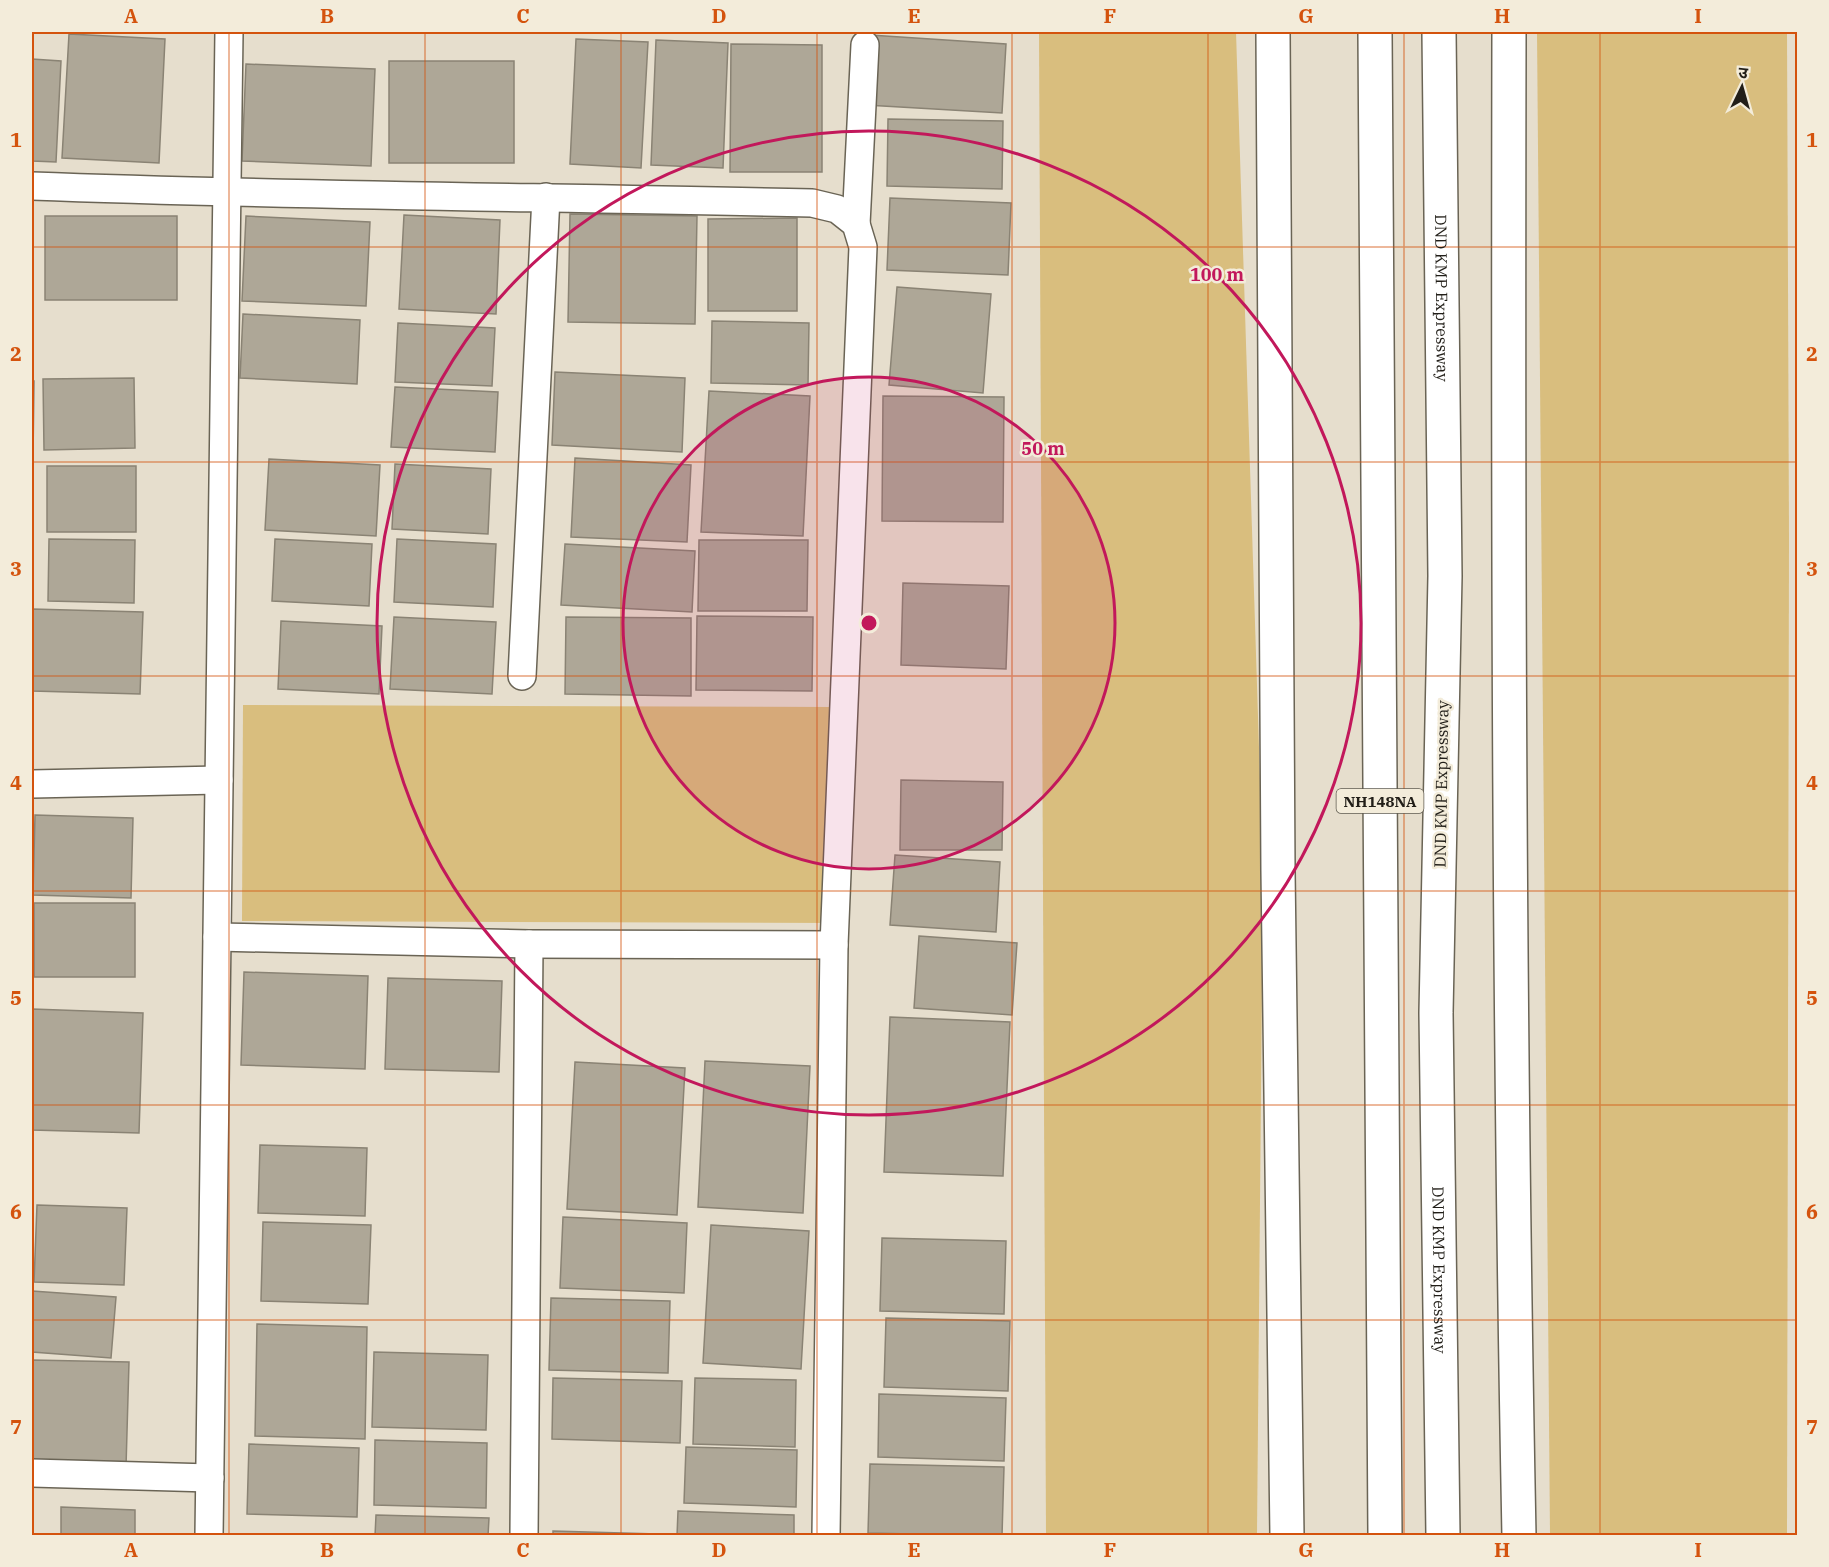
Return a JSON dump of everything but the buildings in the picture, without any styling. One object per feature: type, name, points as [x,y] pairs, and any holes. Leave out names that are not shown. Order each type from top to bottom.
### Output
[{"type":"main road","points":[[1273,32],[1278,859],[1287,1536]]},
{"type":"main road","name":"NH148NA","points":[[1375,32],[1385,1536]]},
{"type":"main road","name":"DND KMP Expressway","points":[[1439,32],[1445,576],[1436,1012],[1443,1536]]},
{"type":"main road","points":[[1509,32],[1510,778],[1514,1298],[1519,1536]]},
{"type":"street","points":[[209,1536],[227,193],[226,36]]},
{"type":"street","points":[[826,1536],[834,945],[863,247],[856,224],[865,45]]},
{"type":"street","points":[[32,186],[227,193],[546,196],[812,203],[837,209],[856,224]]},
{"type":"street","points":[[522,676],[546,196]]},
{"type":"street","points":[[32,784],[219,780]]},
{"type":"street","points":[[217,937],[529,944],[834,945]]},
{"type":"street","points":[[524,1536],[529,944]]},
{"type":"street","points":[[32,1473],[210,1478]]},
{"type":"shaded area","points":[[1039,32],[1236,32],[1263,872],[1257,1535],[1046,1535]]},
{"type":"shaded area","points":[[1537,32],[1787,32],[1789,538],[1787,1535],[1550,1535]]},
{"type":"shaded area","points":[[243,705],[834,707],[834,923],[242,921]]}]
